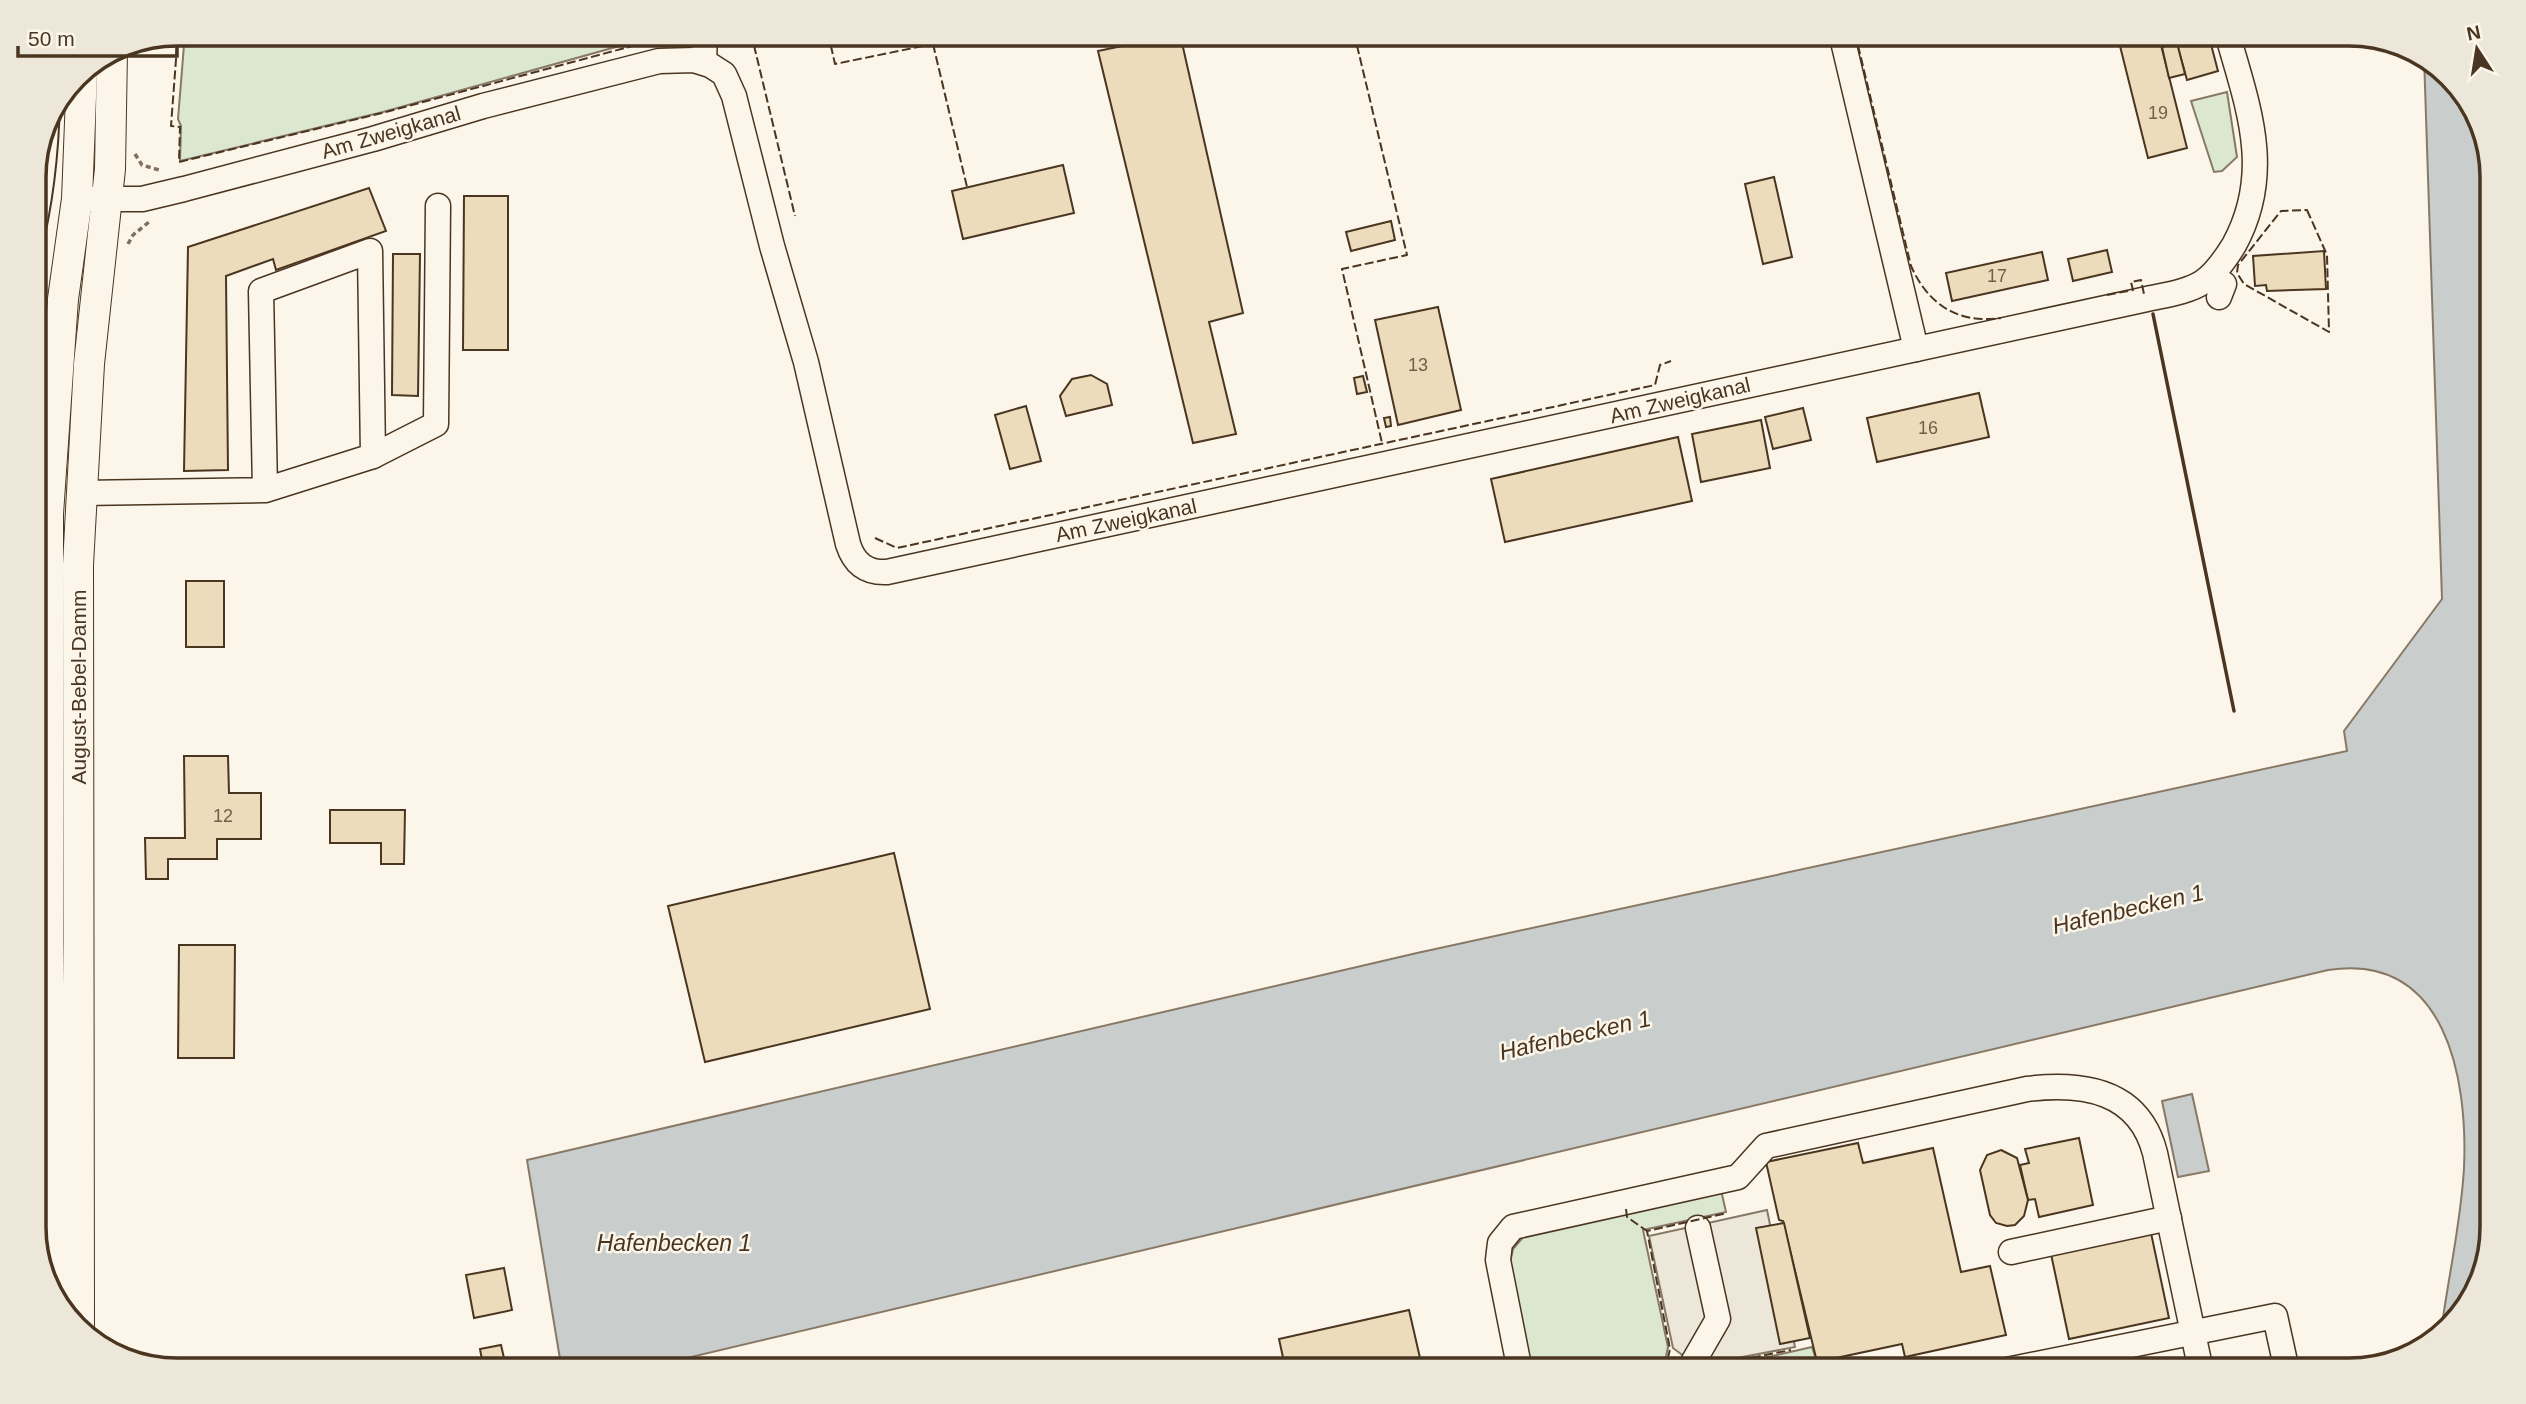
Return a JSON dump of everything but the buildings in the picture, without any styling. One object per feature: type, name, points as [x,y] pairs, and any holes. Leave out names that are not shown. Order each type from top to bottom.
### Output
[{"type":"main road","name":"August-Bebel-Damm","points":[[79,1314],[78,565],[89,365],[107,199],[112,63]]},
{"type":"main road","name":"August-Bebel-Damm","points":[[46,508],[63,299],[77,198],[81,87]]},
{"type":"main road","name":"August-Bebel-Damm","points":[[46,823],[55,1275]]},
{"type":"street","points":[[704,62],[705,46]]},
{"type":"street","points":[[1844,46],[1916,349]]},
{"type":"street","name":"Am Zweigkanal","points":[[77,198],[142,199],[659,61],[704,62],[724,74],[734,96],[772,246],[806,362],[848,544],[857,562],[873,571],[892,571],[2118,305],[2201,283],[2220,266],[2244,224],[2253,187],[2256,149],[2253,125],[2231,46]]},
{"type":"street","points":[[82,493],[265,490],[373,456],[436,424],[438,206]]},
{"type":"street","points":[[265,490],[261,291],[370,251],[373,456]]},
{"type":"street","points":[[46,564],[78,565]]},
{"type":"street","points":[[1517,1358],[1498,1265],[1498,1247],[1506,1233],[1525,1222],[1738,1177],[1766,1146],[2027,1089],[2054,1087],[2091,1091],[2125,1104],[2143,1123],[2155,1153],[2199,1358]]},
{"type":"street","points":[[2011,1252],[2169,1218]]},
{"type":"street","points":[[1696,1358],[1718,1319],[1698,1228]]},
{"type":"street","points":[[2066,1358],[2275,1316],[2284,1358]]},
{"type":"path","points":[[129,144],[142,165],[167,170]]},
{"type":"path","points":[[126,249],[142,225],[154,220]]},
{"type":"green space","points":[[184,46],[619,46],[383,112],[180,161],[181,126],[178,119]]},
{"type":"green space","points":[[2227,92],[2237,157],[2222,171],[2214,172],[2191,101]]},
{"type":"green space","points":[[1721,1190],[1726,1212],[1643,1230],[1668,1347],[1666,1358],[1529,1358],[1510,1263],[1513,1249],[1524,1236]]},
{"type":"green space","points":[[1812,1347],[1816,1358],[1764,1358]]},
{"type":"shaded area","points":[[1767,1210],[1795,1347],[1737,1358],[1686,1358],[1673,1348],[1649,1236]]},
{"type":"water","name":"Hafenbecken 1","points":[[2424,70],[2442,84],[2463,111],[2476,143],[2480,168],[2480,1227],[2471,1277],[2463,1293],[2443,1319],[2464,1168],[2461,1097],[2454,1061],[2442,1028],[2424,1001],[2400,981],[2368,970],[2328,970],[687,1358],[560,1358],[527,1160],[1417,953],[2347,751],[2344,731],[2442,599]]},
{"type":"water","points":[[2192,1094],[2209,1171],[2178,1177],[2162,1101]]},
{"type":"tram line","points":[[46,233],[59,119]]},
{"type":"fence","points":[[177,46],[171,126],[180,127],[179,162],[382,113],[633,46]]},
{"type":"fence","points":[[754,46],[795,216]]},
{"type":"fence","points":[[831,46],[835,64],[923,46]]},
{"type":"fence","points":[[933,46],[967,187]]},
{"type":"fence","points":[[1357,46],[1407,255],[1342,269],[1382,443]]},
{"type":"fence","points":[[1858,46],[1911,266],[1926,291],[1946,308],[1971,318],[2001,318]]},
{"type":"fence","points":[[2307,210],[2327,255],[2329,332],[2244,284],[2237,273],[2238,265],[2281,211],[2307,210]]},
{"type":"fence","points":[[2107,295],[2133,290],[2131,282],[2141,280],[2144,294]]},
{"type":"fence","points":[[875,538],[897,548],[1655,385],[1660,365],[1671,361]]},
{"type":"fence","points":[[1626,1209],[1627,1217],[1647,1231]]},
{"type":"fence","points":[[1668,1358],[1670,1349],[1647,1231],[1727,1213]]},
{"type":"fence","points":[[1750,1358],[1791,1350]]},
{"type":"wall","points":[[2153,314],[2234,711]]}]
